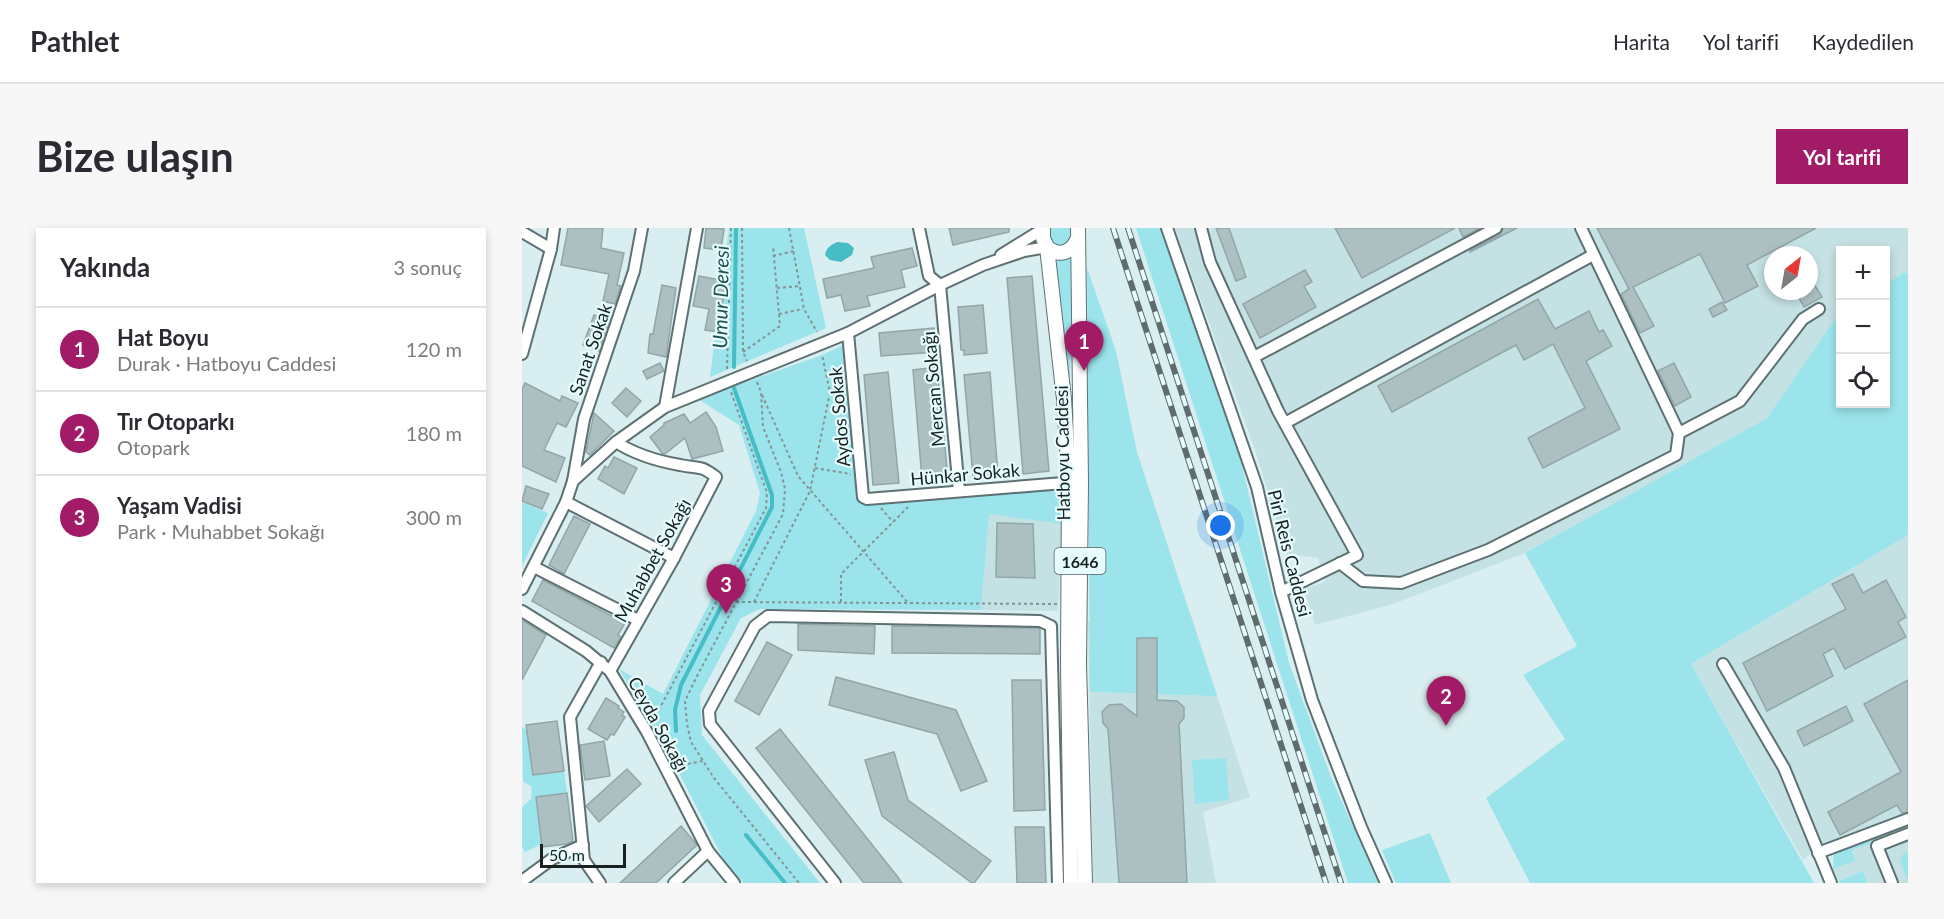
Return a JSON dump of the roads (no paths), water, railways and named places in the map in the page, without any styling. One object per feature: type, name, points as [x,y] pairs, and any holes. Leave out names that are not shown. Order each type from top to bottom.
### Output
[{"type":"main road","name":"Hatboyu Caddesi","points":[[1043,228],[1042,238],[1047,247],[1075,482],[1068,604],[1071,883]]},
{"type":"main road","name":"Hatboyu Caddesi","points":[[1047,247],[1055,253],[1065,253],[1073,248],[1078,232]]},
{"type":"main road","name":"Hatboyu Caddesi","points":[[1078,232],[1075,482],[1084,883]]},
{"type":"street","points":[[522,354],[551,249],[554,228]]},
{"type":"street","name":"Sanat Sokak","points":[[522,589],[566,502],[573,482],[584,419],[634,271],[642,228]]},
{"type":"street","points":[[665,407],[697,228]]},
{"type":"street","points":[[919,228],[929,276],[940,285]]},
{"type":"street","points":[[983,265],[1043,228]]},
{"type":"street","name":"Piri Reis Caddesi","points":[[1167,228],[1257,487],[1281,592],[1312,700],[1360,827],[1386,883]]},
{"type":"street","points":[[1201,228],[1210,262],[1285,423],[1357,555],[1281,592]]},
{"type":"street","points":[[1254,357],[1497,228]]},
{"type":"street","points":[[1340,563],[1363,580],[1401,583],[1488,550],[1676,454],[1679,433],[1581,228]]},
{"type":"street","points":[[522,232],[551,249]]},
{"type":"street","points":[[573,482],[616,442],[665,407],[848,333],[983,265],[1024,251],[1047,247]]},
{"type":"street","points":[[1285,423],[1593,255]]},
{"type":"street","name":"Mercan Sokağı","points":[[940,285],[959,491]]},
{"type":"street","points":[[1679,433],[1740,401],[1803,319],[1819,309]]},
{"type":"street","name":"Aydos Sokak","points":[[848,333],[863,497]]},
{"type":"street","name":"Muhabbet Sokağı","points":[[610,671],[674,558],[716,477],[704,468],[681,466],[635,454],[616,442]]},
{"type":"street","name":"Hünkar Sokak","points":[[863,497],[867,499],[1075,482]]},
{"type":"street","points":[[566,502],[674,558]]},
{"type":"street","points":[[534,567],[638,620]]},
{"type":"street","name":"Ceyda Sokağı","points":[[522,611],[586,651],[610,671],[647,732],[708,851],[734,883]]},
{"type":"street","points":[[835,883],[710,724],[709,711],[754,626],[768,616],[1040,621],[1051,626],[1058,883]]},
{"type":"street","points":[[600,883],[584,860],[570,717],[601,662]]},
{"type":"street","points":[[1723,664],[1784,768],[1831,883]]},
{"type":"street","points":[[1817,851],[1908,819]]},
{"type":"street","points":[[1892,883],[1877,846],[1908,834]]},
{"type":"street","points":[[522,881],[552,859],[583,845]]},
{"type":"street","points":[[674,883],[708,851]]},
{"type":"waterway","name":"Umur Deresi","points":[[734,367],[736,228]]},
{"type":"waterway","name":"Umur Deresi","points":[[676,731],[675,710],[681,685],[772,507],[772,495],[734,388]]},
{"type":"waterway","name":"Umur Deresi","points":[[746,835],[785,883]]},
{"type":"railway","points":[[1113,228],[1326,883]]},
{"type":"railway","points":[[1128,228],[1341,883]]},
{"type":"place","name":"Hat Boyu","points":[[1084,371]]},
{"type":"place","name":"Yaşam Vadisi","points":[[726,614]]},
{"type":"place","name":"Tır Otoparkı","points":[[1446,726]]}]
